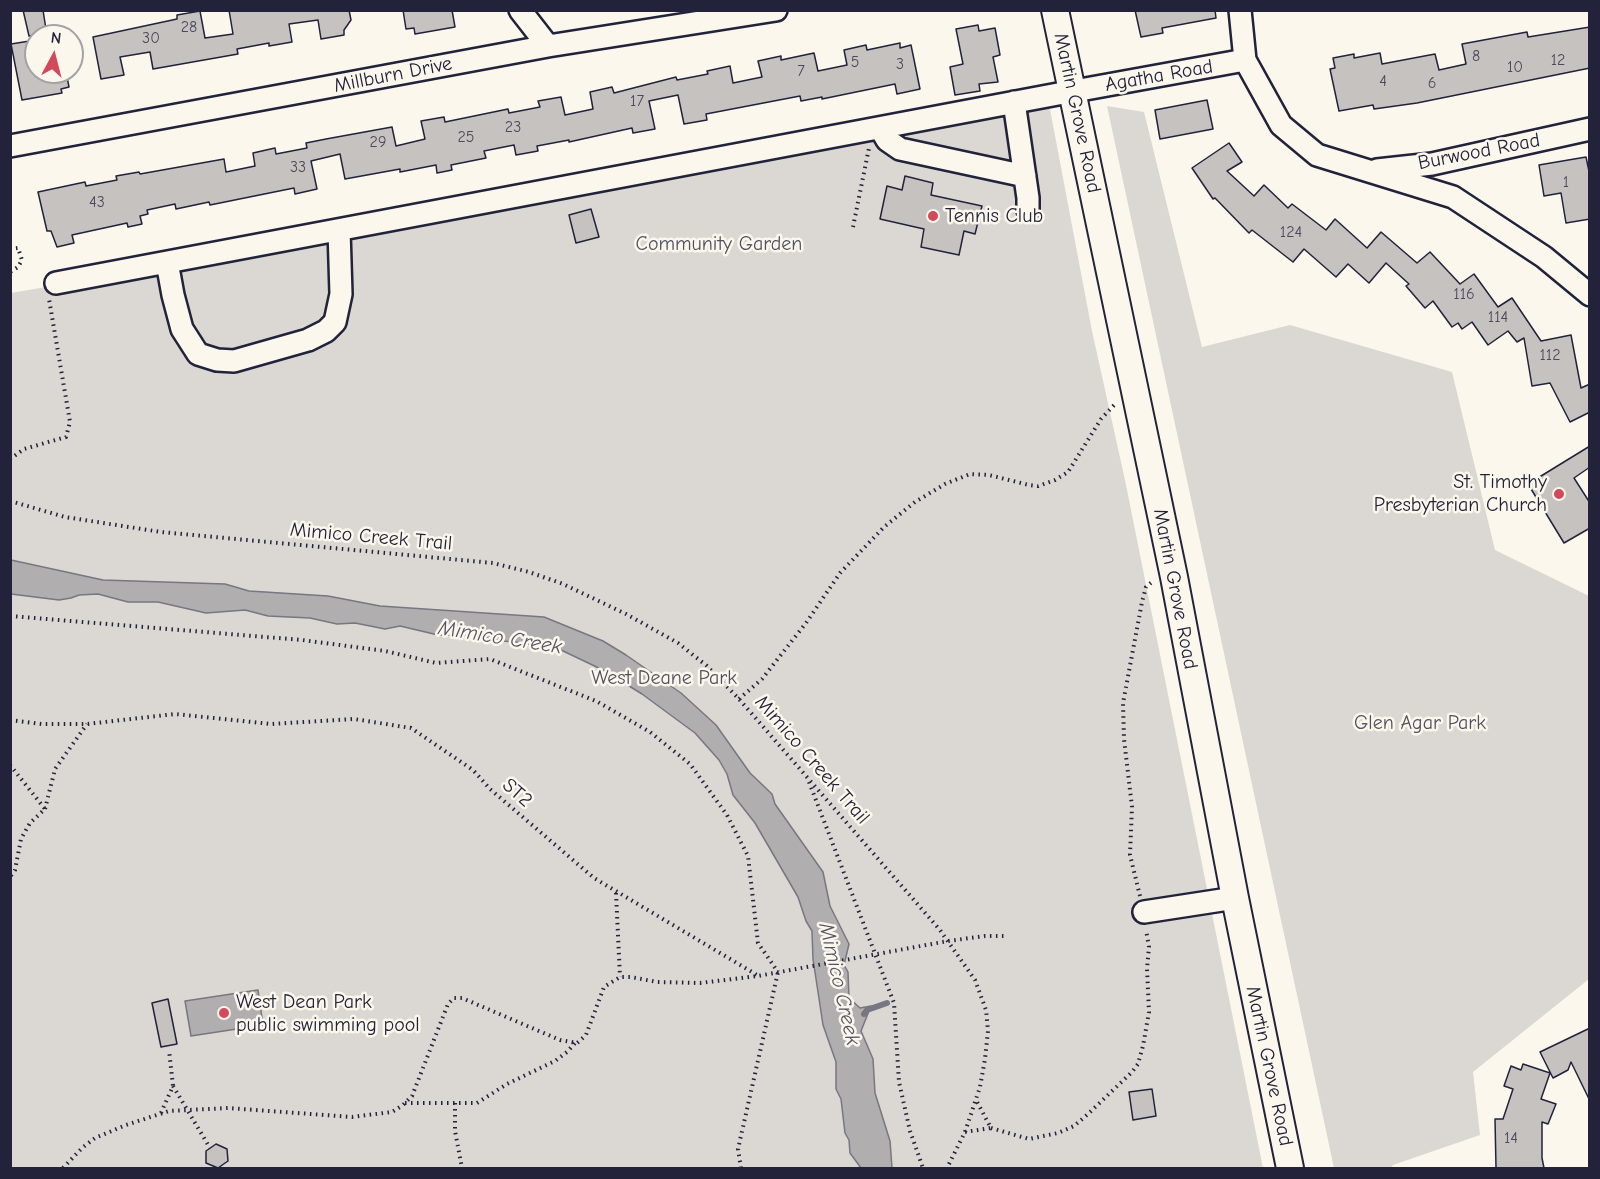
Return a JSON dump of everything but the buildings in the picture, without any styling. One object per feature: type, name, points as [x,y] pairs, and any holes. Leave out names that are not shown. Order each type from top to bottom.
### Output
[{"type":"main road","name":"Martin Grove Road","points":[[1055,10],[1174,577],[1234,898],[1290,1168]]},
{"type":"street","points":[[520,10],[549,46]]},
{"type":"street","name":"Millburn Drive","points":[[10,146],[549,46],[776,10]]},
{"type":"street","points":[[1240,10],[1245,60],[1281,125],[1317,155],[1453,197],[1544,257],[1590,295]]},
{"type":"street","name":"Agatha Road","points":[[58,282],[1245,60]]},
{"type":"street","points":[[1014,102],[1028,210]]},
{"type":"street","points":[[877,129],[900,149],[1025,176]]},
{"type":"street","name":"Burwood Road","points":[[1368,171],[1432,164],[1590,129]]},
{"type":"street","points":[[167,262],[182,328],[198,354],[216,360],[234,361],[308,340],[326,331],[335,322],[341,294],[339,230]]},
{"type":"street","points":[[1144,912],[1234,898]]},
{"type":"path","points":[[853,227],[877,129]]},
{"type":"path","points":[[10,249],[18,248],[22,260],[18,267],[10,272]]},
{"type":"path","points":[[10,459],[24,449],[66,437],[70,422],[48,300],[58,282]]},
{"type":"path","points":[[739,699],[762,679],[806,623],[840,573],[884,527],[915,502],[945,484],[970,474],[1038,486],[1055,480],[1068,472],[1111,407],[1135,390]]},
{"type":"path","name":"Mimico Creek Trail","points":[[10,501],[65,517],[161,532],[493,564],[529,572],[563,584],[626,614],[678,643],[707,666],[739,699],[940,930],[975,980],[986,1010],[988,1031],[986,1059],[965,1132],[947,1168]]},
{"type":"path","points":[[965,1132],[991,1128],[1029,1139],[1058,1133],[1074,1125],[1088,1114],[1138,1064],[1149,1012],[1147,958],[1149,947],[1144,912],[1130,855],[1132,807],[1124,739],[1123,703],[1142,602],[1146,587],[1152,582]]},
{"type":"path","points":[[10,616],[302,640],[385,651],[436,663],[490,658],[596,700],[650,732],[690,764],[727,815],[748,856],[758,943],[778,972],[738,1149],[741,1168]]},
{"type":"path","name":"ST2","points":[[10,720],[42,724],[87,724],[175,714],[271,724],[354,719],[411,728],[473,770],[498,797],[594,878],[758,976]]},
{"type":"path","points":[[10,877],[15,870],[21,839],[30,824],[45,809],[56,769],[87,724]]},
{"type":"path","points":[[10,765],[45,809]]},
{"type":"path","points":[[807,779],[894,1003],[899,1082],[909,1131],[923,1168]]},
{"type":"path","points":[[616,892],[620,977]]},
{"type":"path","points":[[63,1168],[95,1138],[169,1111],[228,1108],[352,1117],[392,1112],[412,1096],[448,1004],[454,998],[462,998],[560,1040],[575,1043],[582,1041],[586,1035],[604,987],[620,977],[657,982],[700,983],[758,976],[948,941],[985,936],[1007,936]]},
{"type":"path","points":[[405,1103],[481,1101],[507,1084],[555,1061],[575,1043]]},
{"type":"path","points":[[169,1050],[173,1086],[210,1148]]},
{"type":"path","points":[[161,1114],[173,1086]]},
{"type":"path","points":[[976,1100],[991,1128]]},
{"type":"path","points":[[455,1103],[455,1131],[462,1168]]},
{"type":"green space","name":"West Deane Park","points":[[1049,104],[1092,331],[1125,480],[1263,1168],[11,1168],[11,293],[616,189]]},
{"type":"green space","name":"Glen Agar Park","points":[[1107,106],[1144,112],[1202,347],[1290,325],[1452,372],[1495,550],[1589,596],[1589,979],[1473,1072],[1480,1135],[1393,1165],[1391,1168],[1334,1168]]},
{"type":"water","name":"Mimico Creek","points":[[11,560],[103,580],[225,584],[249,591],[328,596],[380,606],[544,617],[603,641],[626,655],[681,693],[716,725],[750,773],[772,794],[775,804],[823,872],[830,906],[849,944],[844,965],[848,972],[849,998],[860,1008],[871,1006],[861,1031],[873,1059],[875,1093],[890,1141],[892,1168],[861,1168],[850,1153],[841,1099],[836,1089],[836,1062],[823,1025],[813,959],[812,931],[798,897],[755,823],[733,795],[727,774],[719,760],[695,733],[642,694],[605,671],[561,650],[515,642],[477,636],[438,635],[400,626],[385,629],[355,623],[337,624],[310,618],[268,616],[245,610],[206,613],[158,602],[128,602],[98,594],[79,595],[59,600],[11,594]]},
{"type":"water","name":"West Dean Park public swimming pool","points":[[258,990],[263,1025],[191,1036],[185,1001]]},
{"type":"waterway","name":"Mimico Creek","points":[[864,1014],[867,1010],[887,1003]]},
{"type":"place","name":"Tennis Club","points":[[933,216]]},
{"type":"place","name":"St. Timothy Presbyterian Church","points":[[1559,494]]},
{"type":"place","name":"West Dean Park public swimming pool","points":[[224,1013]]},
{"type":"park label","name":"Community Garden","points":[[719,244]]}]
